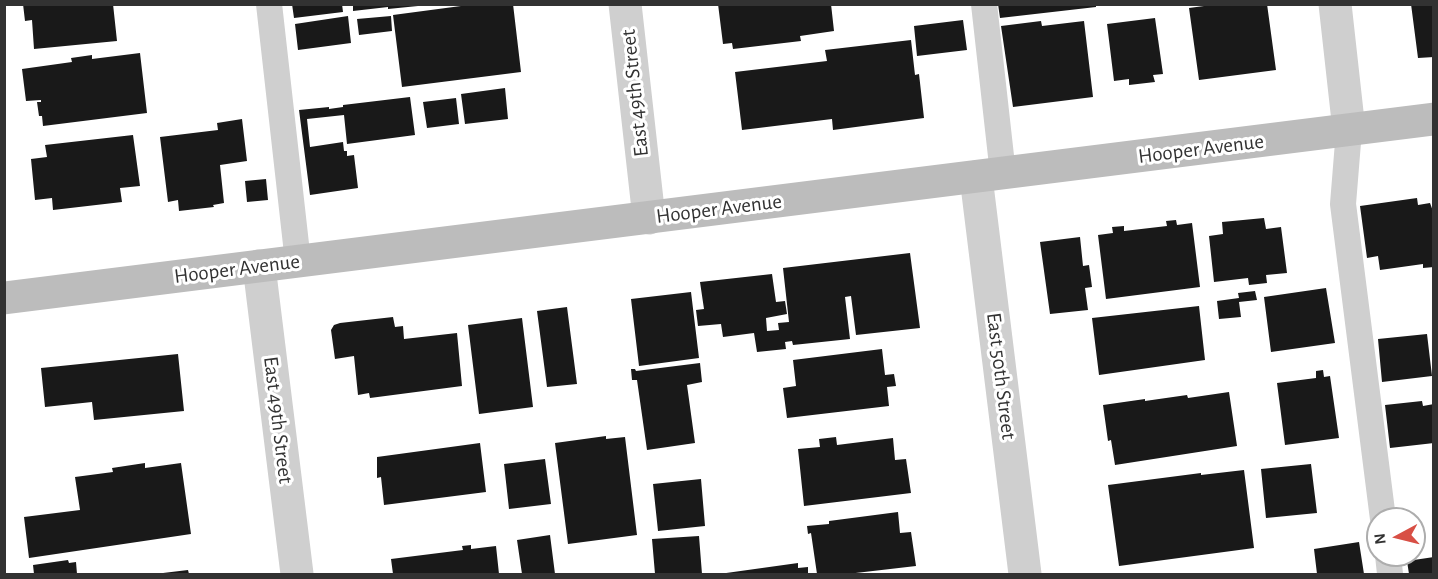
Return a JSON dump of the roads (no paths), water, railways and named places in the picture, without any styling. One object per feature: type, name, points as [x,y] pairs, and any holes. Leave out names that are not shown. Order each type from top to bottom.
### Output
[{"type":"street","name":"East 49th Street","points":[[625,4],[649,218]]},
{"type":"street","points":[[1335,4],[1349,130]]},
{"type":"street","name":"Hooper Avenue","points":[[4,298],[1434,119]]},
{"type":"street","name":"East 50th Street","points":[[990,175],[1025,574]]},
{"type":"street","name":"East 49th Street","points":[[259,266],[297,574]]},
{"type":"lane","points":[[269,4],[298,262]]},
{"type":"lane","points":[[984,4],[990,175]]},
{"type":"lane","points":[[1349,130],[1343,204],[1381,507]]}]
